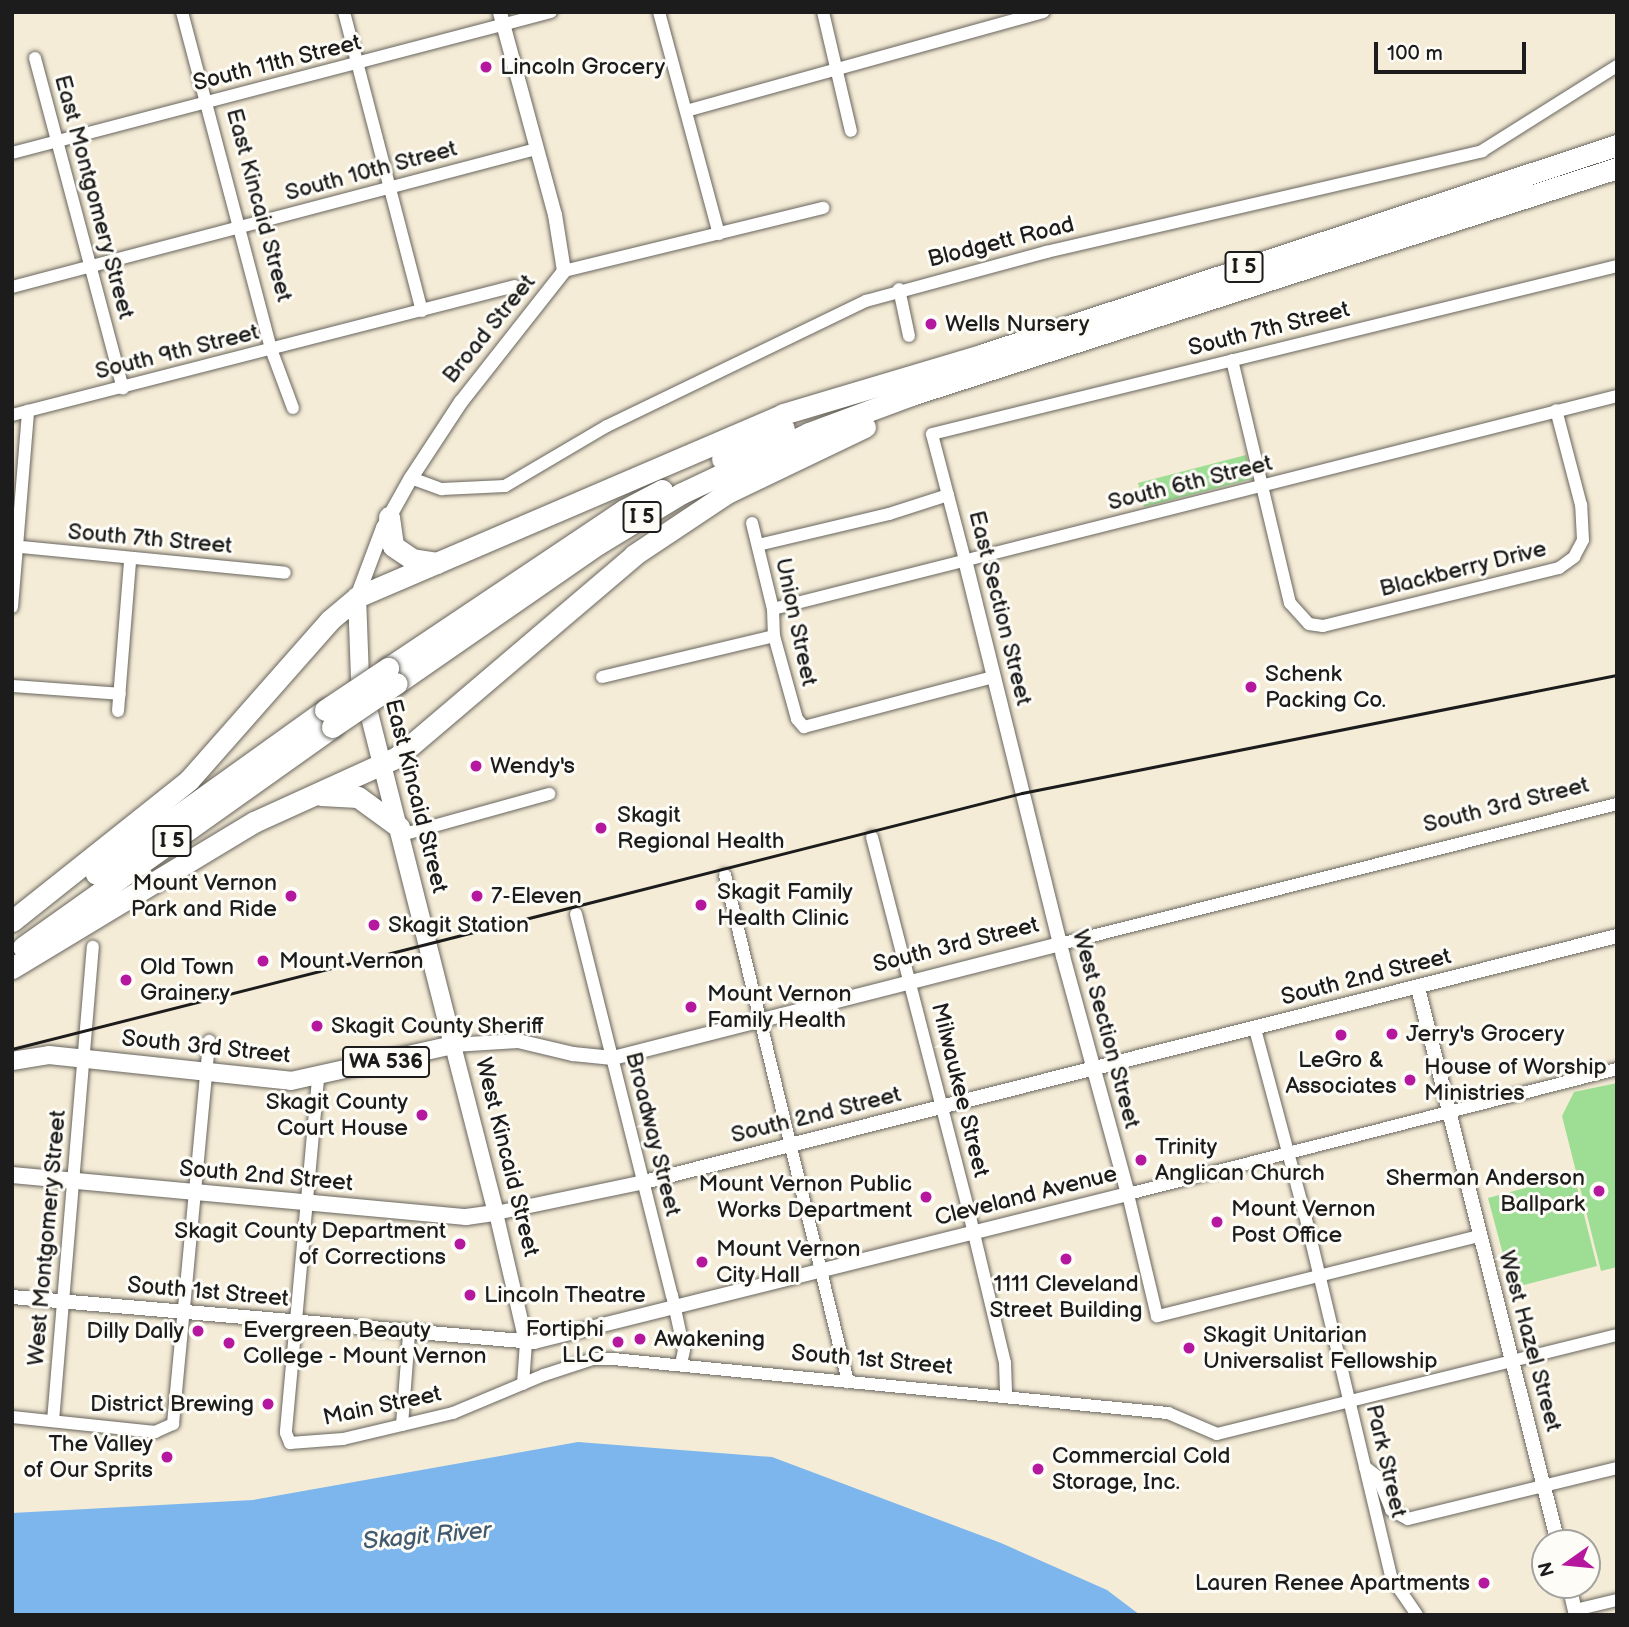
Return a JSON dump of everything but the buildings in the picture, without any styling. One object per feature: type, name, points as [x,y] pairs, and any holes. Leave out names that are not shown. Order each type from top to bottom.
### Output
[{"type":"highway","name":"I 5","points":[[393,676],[624,510],[738,450],[872,389],[1617,145]]},
{"type":"highway","name":"I 5","points":[[12,933],[328,719],[598,544],[694,488],[809,433],[898,399],[1617,168]]},
{"type":"highway","points":[[12,968],[254,822],[305,797],[383,765],[583,594],[727,493],[849,433],[1124,326]]},
{"type":"highway","points":[[12,921],[182,787],[330,620],[357,597],[783,414],[872,389]]},
{"type":"highway","points":[[389,517],[393,546],[412,559],[437,562]]},
{"type":"highway","name":"I 5","points":[[12,955],[328,719]]},
{"type":"highway","points":[[305,797],[330,793],[358,797],[400,831]]},
{"type":"main road","name":"Broad Street","points":[[357,597],[357,661]]},
{"type":"main road","name":"East Kincaid Street","points":[[357,661],[428,943]]},
{"type":"main road","name":"West Kincaid Street","points":[[428,943],[496,1213]]},
{"type":"main road","name":"South 3rd Street","points":[[12,1061],[49,1055],[291,1081],[318,1079],[453,1045]]},
{"type":"main road","name":"South 2nd Street","points":[[12,1174],[466,1217],[496,1213]]},
{"type":"street","name":"East Kincaid Street","points":[[182,12],[271,349],[293,408]]},
{"type":"street","points":[[344,12],[387,190],[422,311]]},
{"type":"street","name":"South 11th Street","points":[[12,153],[356,64],[502,19],[551,12]]},
{"type":"street","points":[[659,12],[719,234]]},
{"type":"street","points":[[823,12],[851,131]]},
{"type":"street","points":[[686,111],[1044,12]]},
{"type":"street","name":"Broad Street","points":[[357,597],[389,517],[411,478],[461,402],[564,271],[565,258],[502,19]]},
{"type":"street","name":"East Montgomery Street","points":[[35,58],[123,388]]},
{"type":"street","name":"Blodgett Road","points":[[411,478],[442,489],[505,486],[607,426],[899,289],[1482,151],[1617,65]]},
{"type":"street","name":"South 10th Street","points":[[12,287],[536,149]]},
{"type":"street","points":[[564,271],[823,208]]},
{"type":"street","name":"South 7th Street","points":[[932,434],[1617,266]]},
{"type":"street","name":"South 9th Street","points":[[12,415],[515,286]]},
{"type":"street","points":[[899,289],[908,336]]},
{"type":"street","points":[[1232,360],[1264,487]]},
{"type":"street","name":"South 6th Street","points":[[773,609],[1617,396]]},
{"type":"street","name":"Blackberry Drive","points":[[1264,487],[1297,615],[1309,624],[1323,626],[1559,568],[1574,557],[1584,530],[1556,410]]},
{"type":"street","points":[[12,607],[14,547],[28,411]]},
{"type":"street","name":"East Section Street","points":[[932,434],[1022,793]]},
{"type":"street","points":[[758,544],[889,514],[948,495]]},
{"type":"street","name":"Union Street","points":[[752,523],[773,609],[774,636],[797,719],[804,727],[993,677]]},
{"type":"street","name":"South 7th Street","points":[[14,547],[130,561],[285,573]]},
{"type":"street","points":[[118,711],[130,561]]},
{"type":"street","points":[[602,677],[774,636]]},
{"type":"street","points":[[12,686],[120,694]]},
{"type":"street","name":"West Section Street","points":[[1022,793],[1092,1070],[1128,1194],[1157,1316],[1321,1277]]},
{"type":"street","points":[[400,831],[549,794]]},
{"type":"street","name":"South 3rd Street","points":[[453,1045],[518,1041],[573,1055],[613,1058],[1617,804]]},
{"type":"street","name":"Milwaukee Street","points":[[872,837],[974,1232],[1005,1363],[1006,1395]]},
{"type":"street","points":[[725,875],[848,1382]]},
{"type":"street","name":"Broadway Street","points":[[576,914],[675,1307],[684,1350],[681,1364]]},
{"type":"street","name":"South 2nd Street","points":[[496,1213],[644,1182],[1617,936]]},
{"type":"street","points":[[85,1059],[93,947]]},
{"type":"street","name":"West Hazel Street","points":[[1418,988],[1555,1529]]},
{"type":"street","name":"Park Street","points":[[1255,1029],[1321,1277],[1391,1577],[1417,1615]]},
{"type":"street","points":[[12,1417],[155,1432],[169,1427],[174,1420],[209,1041]]},
{"type":"street","name":"West Montgomery Street","points":[[52,1421],[85,1059]]},
{"type":"street","name":"Cleveland Avenue","points":[[526,1342],[822,1271],[1617,1069]]},
{"type":"street","points":[[297,1323],[318,1079]]},
{"type":"street","name":"West Kincaid Street","points":[[496,1213],[526,1342],[528,1364],[523,1384]]},
{"type":"street","points":[[1321,1277],[1479,1236]]},
{"type":"street","name":"South 1st Street","points":[[12,1297],[526,1342]]},
{"type":"street","name":"Main Street","points":[[297,1323],[287,1440],[343,1439],[453,1413],[523,1384]]},
{"type":"street","points":[[401,1425],[410,1333]]},
{"type":"street","points":[[1351,1402],[1617,1335]]},
{"type":"street","name":"South 1st Street","points":[[523,1384],[593,1359],[613,1359],[1006,1395],[1168,1413],[1217,1434],[1351,1402]]},
{"type":"street","points":[[1365,1466],[1378,1477],[1391,1510],[1408,1519],[1617,1468]]},
{"type":"street","points":[[1576,1612],[1617,1600]]},
{"type":"green space","points":[[1246,455],[1252,479],[1144,507],[1138,483]]},
{"type":"green space","name":"Sherman Anderson Ballpark","points":[[1617,1083],[1617,1267],[1601,1271],[1562,1116],[1574,1092]]},
{"type":"green space","points":[[1574,1175],[1597,1266],[1512,1288],[1488,1198]]},
{"type":"water","name":"Skagit River","points":[[578,1442],[772,1457],[1001,1543],[1107,1590],[1140,1615],[12,1615],[12,1513],[253,1500]]},
{"type":"railway","points":[[12,1049],[1022,793],[1617,675]]},
{"type":"place","name":"Lincoln Grocery","points":[[486,67]]},
{"type":"place","name":"Wells Nursery","points":[[931,324]]},
{"type":"place","name":"Schenk Packing Co.","points":[[1251,687]]},
{"type":"place","name":"Wendy's","points":[[476,766]]},
{"type":"place","name":"Skagit Regional Health","points":[[601,828]]},
{"type":"place","name":"Mount Vernon Park and Ride","points":[[291,896]]},
{"type":"place","name":"7-Eleven","points":[[477,896]]},
{"type":"place","name":"Skagit Family Health Clinic","points":[[701,905]]},
{"type":"place","name":"Skagit Station","points":[[374,925]]},
{"type":"place","name":"Mount Vernon","points":[[263,961]]},
{"type":"place","name":"Old Town Grainery","points":[[126,980]]},
{"type":"place","name":"Mount Vernon Family Health","points":[[691,1007]]},
{"type":"place","name":"Skagit County Sheriff","points":[[317,1026]]},
{"type":"place","name":"Jerry's Grocery","points":[[1392,1034]]},
{"type":"place","name":"LeGro & Associates","points":[[1341,1035]]},
{"type":"place","name":"House of Worship Ministries","points":[[1410,1080]]},
{"type":"place","name":"Skagit County Court House","points":[[422,1115]]},
{"type":"place","name":"Trinity Anglican Church","points":[[1141,1160]]},
{"type":"place","name":"Sherman Anderson Ballpark","points":[[1599,1191]]},
{"type":"place","name":"Mount Vernon Public Works Department","points":[[926,1197]]},
{"type":"place","name":"Mount Vernon Post Office","points":[[1217,1222]]},
{"type":"place","name":"Skagit County Department of Corrections","points":[[460,1244]]},
{"type":"place","name":"1111 Cleveland Street Building","points":[[1066,1259]]},
{"type":"place","name":"Mount Vernon City Hall","points":[[702,1262]]},
{"type":"place","name":"Lincoln Theatre","points":[[470,1295]]},
{"type":"place","name":"Dilly Dally","points":[[198,1331]]},
{"type":"place","name":"Awakening","points":[[640,1339]]},
{"type":"place","name":"Fortiphi LLC","points":[[618,1342]]},
{"type":"place","name":"Evergreen Beauty College - Mount Vernon","points":[[229,1343]]},
{"type":"place","name":"Skagit Unitarian Universalist Fellowship","points":[[1189,1348]]},
{"type":"place","name":"District Brewing","points":[[268,1404]]},
{"type":"place","name":"The Valley of Our Sprits","points":[[167,1457]]},
{"type":"place","name":"Commercial Cold Storage, Inc.","points":[[1038,1469]]},
{"type":"place","name":"Lauren Renee Apartments","points":[[1484,1583]]}]
